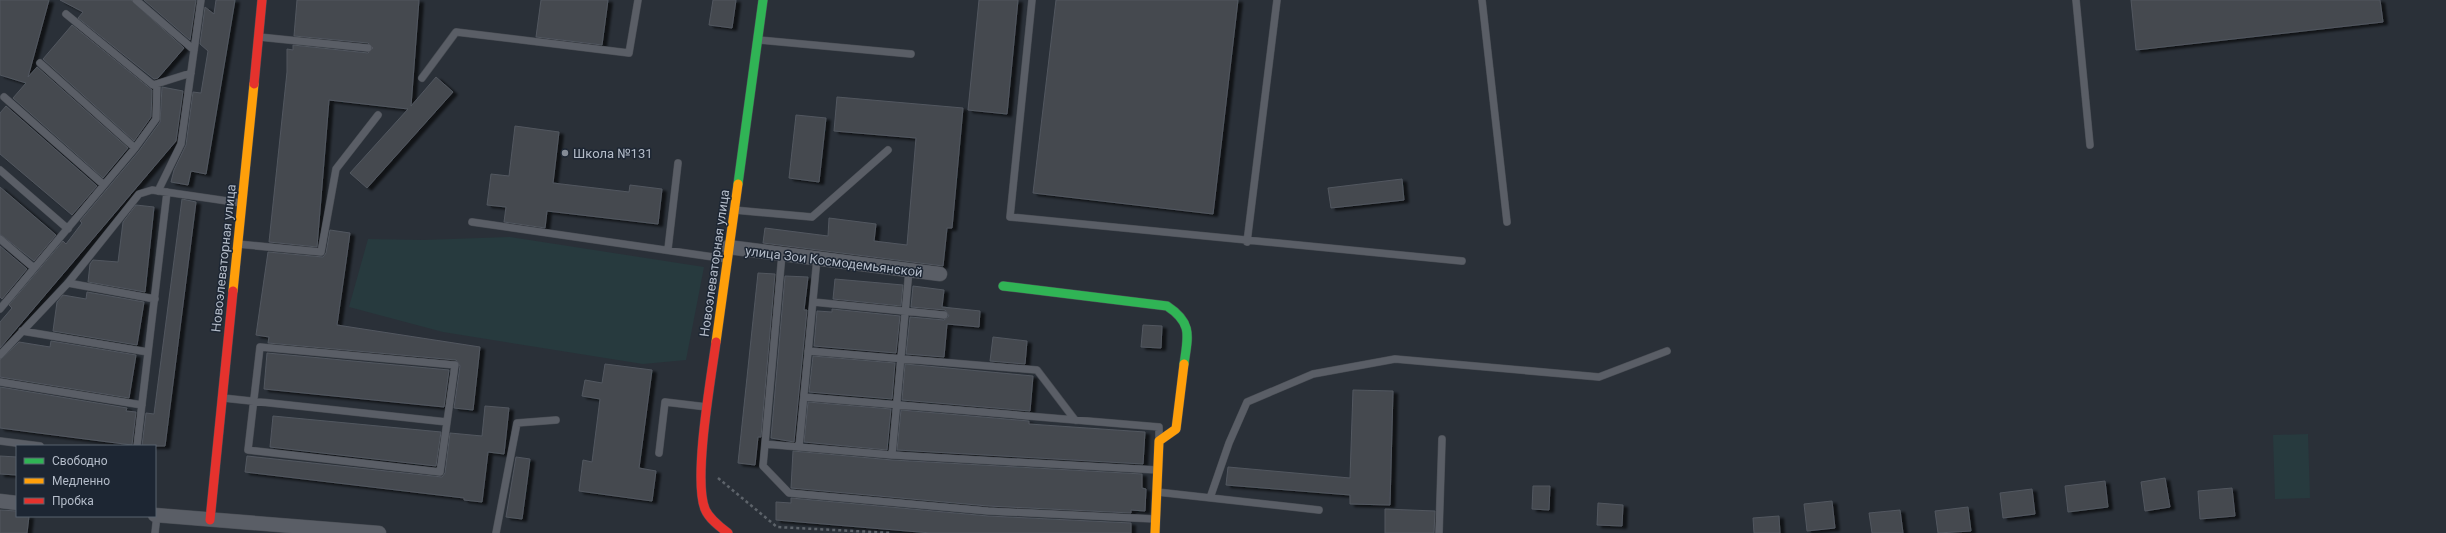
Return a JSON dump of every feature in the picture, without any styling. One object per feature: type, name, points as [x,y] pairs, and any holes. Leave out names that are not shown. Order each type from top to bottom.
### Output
[{"type":"street","name":"Новоэлеваторная улица","points":[[210,520],[221,397],[262,0]]},
{"type":"street","name":"Новоэлеваторная улица","points":[[718,531],[706,510],[700,488],[707,407],[763,0]]},
{"type":"street","name":"улица Зои Космодемьянской","points":[[728,253],[782,254],[940,274]]},
{"type":"street","points":[[1003,286],[1167,306],[1181,315],[1188,333],[1176,429],[1159,441],[1155,533]]},
{"type":"street","points":[[0,501],[16,502]]},
{"type":"street","points":[[156,515],[379,533]]},
{"type":"lane","points":[[136,0],[194,50]]},
{"type":"lane","points":[[158,191],[181,144],[201,0]]},
{"type":"lane","points":[[422,78],[456,32],[629,53],[638,0]]},
{"type":"lane","points":[[1032,0],[1010,217],[1247,242],[1462,261]]},
{"type":"lane","points":[[1247,242],[1277,0]]},
{"type":"lane","points":[[1482,0],[1507,222]]},
{"type":"lane","points":[[2076,0],[2090,146]]},
{"type":"lane","points":[[66,14],[153,85],[191,73]]},
{"type":"lane","points":[[259,37],[368,48]]},
{"type":"lane","points":[[758,40],[911,54]]},
{"type":"lane","points":[[40,63],[136,148]]},
{"type":"lane","points":[[0,309],[136,148],[156,118],[157,84]]},
{"type":"lane","points":[[4,97],[104,185]]},
{"type":"lane","points":[[237,244],[321,252],[336,169],[378,115]]},
{"type":"lane","points":[[734,210],[812,217],[888,150]]},
{"type":"lane","points":[[668,249],[678,163]]},
{"type":"lane","points":[[0,170],[68,229]]},
{"type":"lane","points":[[0,355],[68,283],[139,194],[152,190],[241,203]]},
{"type":"lane","points":[[137,445],[167,192]]},
{"type":"lane","points":[[472,222],[668,249],[728,253]]},
{"type":"lane","points":[[0,239],[34,268]]},
{"type":"lane","points":[[782,254],[763,466],[789,493],[988,511],[1155,519]]},
{"type":"lane","points":[[799,447],[817,258]]},
{"type":"lane","points":[[892,455],[909,270]]},
{"type":"lane","points":[[68,283],[155,299]]},
{"type":"lane","points":[[813,302],[944,315]]},
{"type":"lane","points":[[22,330],[148,352]]},
{"type":"lane","points":[[260,347],[455,365],[440,472],[248,450],[253,401],[260,347]]},
{"type":"lane","points":[[808,351],[901,360],[1037,370],[1075,420]]},
{"type":"lane","points":[[1210,498],[1229,443],[1247,402],[1313,374],[1395,359],[1600,377],[1667,351]]},
{"type":"lane","points":[[0,382],[142,405]]},
{"type":"lane","points":[[221,397],[447,422]]},
{"type":"lane","points":[[804,397],[1159,427],[1159,441]]},
{"type":"lane","points":[[659,453],[665,402],[707,407]]},
{"type":"lane","points":[[496,533],[517,423],[556,420]]},
{"type":"lane","points":[[1439,533],[1442,438]]},
{"type":"lane","points":[[0,441],[32,445]]},
{"type":"lane","points":[[765,444],[892,455],[1157,470]]},
{"type":"lane","points":[[1156,492],[1319,510]]},
{"type":"lane","points":[[155,533],[156,517]]},
{"type":"green space","points":[[510,237],[704,267],[686,360],[643,364],[443,332],[349,307],[368,239],[423,240]]},
{"type":"green space","points":[[2308,434],[2310,498],[2275,499],[2273,435]]},
{"type":"building","points":[[0,0],[49,0],[28,77],[37,67],[128,148],[103,178],[13,98],[26,83],[0,75]]},
{"type":"building","points":[[60,0],[131,0],[184,48],[158,78],[154,79],[78,18],[83,12]]},
{"type":"building","points":[[144,0],[196,0],[190,40]]},
{"type":"building","points":[[216,0],[235,0],[206,174],[191,171],[188,185],[171,182],[174,170],[186,145],[193,92],[201,93],[208,51],[200,44],[205,7],[214,14]]},
{"type":"building","points":[[297,0],[419,0],[411,106],[436,77],[453,92],[367,188],[350,173],[408,109],[329,100],[317,247],[269,242],[287,72],[287,49],[293,50],[293,45],[368,53],[373,48],[368,43],[294,36]]},
{"type":"building","points":[[541,0],[608,0],[602,45],[536,37]]},
{"type":"building","points":[[713,0],[736,0],[732,28],[709,25]]},
{"type":"building","points":[[979,0],[1018,0],[1007,114],[968,110]]},
{"type":"building","points":[[1056,0],[1238,0],[1213,214],[1033,193]]},
{"type":"building","points":[[2131,0],[2380,0],[2383,22],[2136,50]]},
{"type":"building","points":[[72,25],[152,90],[151,117],[134,141],[43,59]]},
{"type":"building","points":[[162,87],[183,91],[176,141],[0,348],[0,322],[12,308],[9,305],[63,241],[66,244],[82,223],[80,221],[139,151],[160,122]]},
{"type":"building","points":[[837,97],[963,108],[952,228],[947,228],[943,266],[763,243],[765,228],[828,236],[829,218],[876,224],[874,241],[907,245],[916,138],[834,131]]},
{"type":"building","points":[[6,106],[97,186],[72,215],[0,154],[0,113]]},
{"type":"building","points":[[796,115],[826,118],[819,182],[789,178]]},
{"type":"building","points":[[515,126],[559,132],[553,183],[629,192],[630,185],[662,189],[658,224],[547,211],[545,228],[504,222],[506,207],[487,205],[491,174],[509,176]]},
{"type":"building","points":[[1402,179],[1404,200],[1331,208],[1328,188]]},
{"type":"building","points":[[0,187],[56,235],[34,261],[0,234]]},
{"type":"building","points":[[182,199],[196,202],[165,446],[142,445],[146,413],[154,414]]},
{"type":"building","points":[[136,205],[154,207],[145,292],[88,282],[90,264],[93,260],[118,262],[123,222]]},
{"type":"building","points":[[330,230],[350,233],[337,325],[480,347],[473,410],[454,408],[460,366],[456,360],[268,343],[269,337],[256,335],[268,252],[323,257],[326,253]]},
{"type":"building","points":[[0,246],[27,269],[2,299],[0,297]]},
{"type":"building","points":[[758,273],[775,274],[761,437],[758,437],[755,465],[738,463]]},
{"type":"building","points":[[785,276],[808,277],[804,310],[807,310],[794,442],[771,438]]},
{"type":"building","points":[[835,279],[903,285],[901,306],[833,299]]},
{"type":"building","points":[[913,286],[944,290],[942,307],[980,311],[979,327],[947,324],[944,357],[906,354],[910,317],[944,320],[949,316],[945,310],[911,307]]},
{"type":"building","points":[[87,292],[144,302],[137,345],[53,331],[57,302],[63,295],[86,299]]},
{"type":"building","points":[[832,309],[900,316],[896,353],[814,346],[817,311],[832,312]]},
{"type":"building","points":[[1143,325],[1162,326],[1161,348],[1141,347]]},
{"type":"building","points":[[993,337],[1027,341],[1025,364],[990,361]]},
{"type":"building","points":[[51,341],[136,355],[129,398],[0,377],[0,360],[19,342],[50,347]]},
{"type":"building","points":[[267,353],[449,370],[444,407],[264,389]]},
{"type":"building","points":[[813,356],[895,363],[892,399],[809,392]]},
{"type":"building","points":[[605,364],[652,370],[639,468],[656,471],[652,501],[579,491],[583,460],[592,462],[600,399],[582,396],[585,380],[602,383]]},
{"type":"building","points":[[905,364],[1033,376],[1030,411],[902,400]]},
{"type":"building","points":[[0,387],[127,408],[126,411],[136,412],[132,445],[0,428]]},
{"type":"building","points":[[1353,390],[1393,391],[1390,505],[1350,504],[1350,495],[1226,485],[1228,467],[1350,478]]},
{"type":"building","points":[[808,402],[891,409],[887,450],[804,442]]},
{"type":"building","points":[[485,406],[509,408],[504,454],[488,452],[482,502],[464,500],[464,498],[245,472],[247,456],[442,477],[445,473],[450,433],[482,436]]},
{"type":"building","points":[[901,410],[1029,421],[1029,424],[1145,432],[1143,464],[897,450]]},
{"type":"building","points":[[273,416],[441,432],[436,466],[270,447]]},
{"type":"building","points":[[793,451],[892,460],[1142,474],[1142,488],[1146,489],[1145,511],[1131,510],[1131,513],[988,506],[791,488]]},
{"type":"building","points":[[0,456],[16,457],[16,475],[0,474]]},
{"type":"building","points":[[516,457],[530,459],[522,519],[506,517]]},
{"type":"building","points":[[2165,478],[2170,507],[2145,511],[2141,482]]},
{"type":"building","points":[[2105,481],[2108,507],[2068,512],[2065,486]]},
{"type":"building","points":[[1533,486],[1550,486],[1549,510],[1532,509]]},
{"type":"building","points":[[2232,488],[2235,516],[2200,519],[2198,491]]},
{"type":"building","points":[[2032,489],[2035,514],[2003,518],[2000,493]]},
{"type":"building","points":[[791,498],[988,516],[1131,523],[1131,533],[931,533],[776,520],[776,502],[791,503]]},
{"type":"building","points":[[1832,501],[1835,528],[1807,531],[1804,504]]},
{"type":"building","points":[[1598,503],[1623,505],[1622,526],[1597,525]]},
{"type":"building","points":[[1968,507],[1971,531],[1938,533],[1935,511]]},
{"type":"building","points":[[1385,509],[1435,511],[1434,533],[1385,533]]},
{"type":"building","points":[[0,510],[16,511],[16,517],[29,517],[27,533],[0,533]]},
{"type":"building","points":[[1900,510],[1903,533],[1872,533],[1869,513]]},
{"type":"building","points":[[1779,516],[1780,533],[1754,533],[1753,518]]},
{"type":"traffic: fast","points":[[738,184],[763,0]]},
{"type":"traffic: fast","points":[[1003,286],[1167,306],[1175,312],[1185,324],[1187,331],[1187,346],[1184,364]]},
{"type":"traffic: slow","points":[[233,291],[254,84]]},
{"type":"traffic: slow","points":[[716,342],[738,184]]},
{"type":"traffic: slow","points":[[1155,533],[1159,441],[1176,429],[1184,364]]},
{"type":"traffic: jam","points":[[254,84],[262,0]]},
{"type":"traffic: jam","points":[[210,520],[233,291]]},
{"type":"traffic: jam","points":[[716,342],[704,428],[701,476],[702,495],[705,509],[709,516],[728,533]]},
{"type":"place","name":"Школа №131","points":[[565,153]]}]
